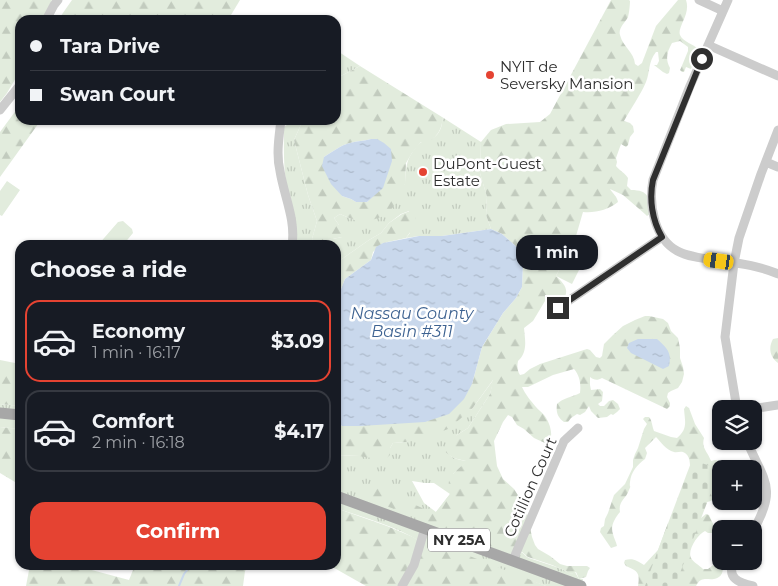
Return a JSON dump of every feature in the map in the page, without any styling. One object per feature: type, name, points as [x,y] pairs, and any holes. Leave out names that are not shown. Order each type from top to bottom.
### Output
[{"type":"main road","points":[[0,413],[15,414]]},
{"type":"main road","name":"NY 25A","points":[[341,498],[581,586]]},
{"type":"street","points":[[49,15],[58,0]]},
{"type":"street","points":[[699,0],[723,11]]},
{"type":"street","points":[[728,0],[690,86],[653,180],[651,192],[653,213],[662,237],[675,250],[690,257],[756,267],[778,274]]},
{"type":"street","points":[[708,45],[778,76]]},
{"type":"street","points":[[0,110],[15,91]]},
{"type":"street","points":[[280,125],[278,144],[279,169],[291,214],[293,240]]},
{"type":"street","points":[[736,400],[725,337],[734,263],[739,238],[778,130]]},
{"type":"street","points":[[766,162],[778,167]]},
{"type":"street","points":[[558,308],[662,237]]},
{"type":"street","points":[[762,407],[778,405]]},
{"type":"street","name":"Cotillion Court","points":[[513,560],[564,441],[578,428]]},
{"type":"street","points":[[752,450],[762,471],[767,490],[766,501],[759,520]]},
{"type":"street","points":[[402,586],[414,565],[425,528]]},
{"type":"street","points":[[731,570],[734,577],[740,582],[753,586]]},
{"type":"green space","points":[[0,0],[52,0],[44,15],[15,15],[15,79],[0,102]]},
{"type":"green space","points":[[72,0],[240,0],[231,15],[62,15]]},
{"type":"green space","points":[[611,0],[630,1],[628,17],[620,32],[623,43],[638,66],[642,63],[656,26],[678,0],[686,0],[687,10],[680,28],[680,35],[699,50],[691,69],[686,67],[684,72],[680,70],[688,47],[680,41],[672,43],[669,49],[667,56],[670,68],[667,74],[654,65],[657,65],[659,61],[658,52],[656,52],[644,87],[624,121],[633,126],[634,132],[626,147],[621,144],[616,158],[616,166],[628,178],[627,186],[631,190],[645,193],[649,199],[650,214],[647,216],[623,195],[610,189],[618,202],[602,210],[583,212],[576,236],[556,276],[565,286],[565,295],[559,303],[549,308],[549,300],[545,301],[533,321],[524,328],[525,350],[517,366],[520,375],[540,364],[587,349],[600,358],[604,344],[623,326],[649,316],[663,319],[678,338],[684,374],[682,382],[678,388],[668,393],[667,397],[670,406],[667,409],[602,378],[596,380],[590,377],[591,390],[600,389],[603,392],[602,401],[598,404],[604,406],[613,400],[620,409],[613,415],[598,418],[589,406],[585,412],[580,415],[577,414],[568,422],[564,422],[558,414],[557,404],[580,393],[580,380],[574,369],[553,375],[528,387],[522,387],[548,422],[551,438],[547,444],[534,438],[517,425],[512,417],[508,415],[494,441],[497,466],[503,479],[514,489],[526,508],[535,545],[560,564],[587,566],[590,568],[586,577],[579,579],[576,572],[568,573],[528,557],[522,552],[494,548],[371,500],[369,494],[377,487],[433,513],[436,512],[450,494],[450,478],[466,461],[454,458],[446,453],[444,450],[447,443],[468,428],[490,394],[493,380],[472,409],[448,429],[430,436],[393,443],[390,448],[390,455],[384,460],[341,455],[341,425],[472,384],[482,347],[522,287],[523,263],[519,249],[502,234],[491,229],[486,215],[487,197],[480,173],[481,142],[491,130],[506,124],[540,122],[550,114]]},
{"type":"green space","points":[[341,53],[360,66],[341,76]]},
{"type":"green space","points":[[360,66],[442,117],[442,122],[437,135],[430,141],[421,142],[406,163],[405,184],[396,203],[387,215],[369,221],[354,220],[340,214],[334,218],[339,225],[350,227],[351,232],[342,237],[328,240],[312,240],[317,221],[308,195],[294,140],[301,125],[341,125],[341,76]],"holes":[[[371,139],[374,195],[367,202],[356,202],[342,196],[324,157],[347,144]]]},
{"type":"green space","points":[[15,112],[15,125],[37,125],[0,177],[0,132]]},
{"type":"green space","points":[[442,117],[481,142],[480,173],[487,197],[486,215],[491,229],[442,236],[406,238],[410,233],[409,211],[401,214],[389,223],[381,233],[341,260],[341,240],[328,240],[342,237],[339,225],[334,218],[340,214],[354,220],[405,184],[406,167],[411,154],[421,143],[433,138],[439,132]]},
{"type":"green space","points":[[287,125],[301,125],[294,140],[308,195],[317,221],[312,240],[297,240],[296,223],[285,172],[284,127]]},
{"type":"green space","points":[[7,181],[20,190],[2,216],[0,215],[0,191]]},
{"type":"green space","points":[[410,211],[416,217],[414,227],[406,238],[383,243],[373,252],[371,260],[345,279],[341,289],[341,260],[381,233],[389,223]]},
{"type":"green space","points":[[123,221],[132,229],[133,233],[127,240],[102,240],[118,222]]},
{"type":"green space","points":[[571,246],[587,254],[572,284],[556,276]]},
{"type":"green space","points":[[778,338],[778,363],[773,358],[770,349],[773,339]]},
{"type":"green space","points":[[0,360],[15,363],[15,406],[0,404]]},
{"type":"green space","points":[[494,379],[490,394],[468,428],[457,435],[446,452],[455,458],[467,461],[453,474],[519,551],[529,558],[571,574],[575,572],[579,579],[583,579],[581,586],[546,586],[421,542],[390,527],[341,510],[341,455],[390,455],[390,448],[393,443],[406,442],[472,409]],"holes":[[[412,481],[434,483],[450,494],[436,512],[424,503]]]},
{"type":"green space","points":[[0,404],[15,406],[15,428],[0,427]]},
{"type":"green space","points":[[686,406],[689,408],[695,424],[704,438],[704,447],[712,461],[712,500],[707,502],[692,478],[687,455],[682,452],[669,450],[656,437],[645,448],[647,453],[645,459],[633,472],[628,493],[621,503],[620,512],[613,525],[612,531],[617,546],[611,548],[600,532],[604,526],[614,495],[625,484],[633,467],[633,460],[647,424],[643,419],[649,417],[654,431],[677,438],[681,435],[684,428],[684,409]]},
{"type":"green space","points":[[0,427],[15,428],[15,482],[0,473]]},
{"type":"green space","points":[[692,460],[712,466],[712,490],[675,586],[645,586]]},
{"type":"green space","points":[[341,510],[387,526],[421,542],[472,557],[546,586],[366,586],[338,570],[341,570]]},
{"type":"green space","points":[[706,514],[709,515],[712,522],[712,533],[705,531],[699,535],[692,547],[691,558],[703,569],[708,569],[712,566],[712,570],[723,570],[721,575],[714,579],[701,580],[696,586],[638,586],[639,578],[637,573],[626,566],[625,560],[637,561],[644,565],[658,550],[668,523],[701,518]]},
{"type":"green space","points":[[29,570],[92,570],[129,580],[133,570],[246,570],[243,586],[26,586]]},
{"type":"water","points":[[377,139],[391,149],[392,161],[383,188],[367,202],[356,202],[342,196],[331,184],[322,166],[324,157],[347,144]]},
{"type":"water","name":"Nassau County Basin #311","points":[[491,229],[502,234],[519,249],[523,263],[522,287],[482,347],[472,384],[464,399],[449,414],[425,422],[342,426],[341,289],[345,279],[371,260],[376,247],[383,243],[419,236],[442,236]]},
{"type":"water","points":[[638,339],[657,339],[664,345],[670,357],[669,366],[663,369],[631,353],[627,348],[629,343]]},
{"type":"waterway","points":[[179,586],[187,570]]},
{"type":"place","name":"NYIT de Seversky Mansion","points":[[490,75]]},
{"type":"place","name":"DuPont-Guest Estate","points":[[423,172]]},
{"type":"route","points":[[558,308],[662,237],[653,213],[651,192],[653,180],[702,59]]}]
